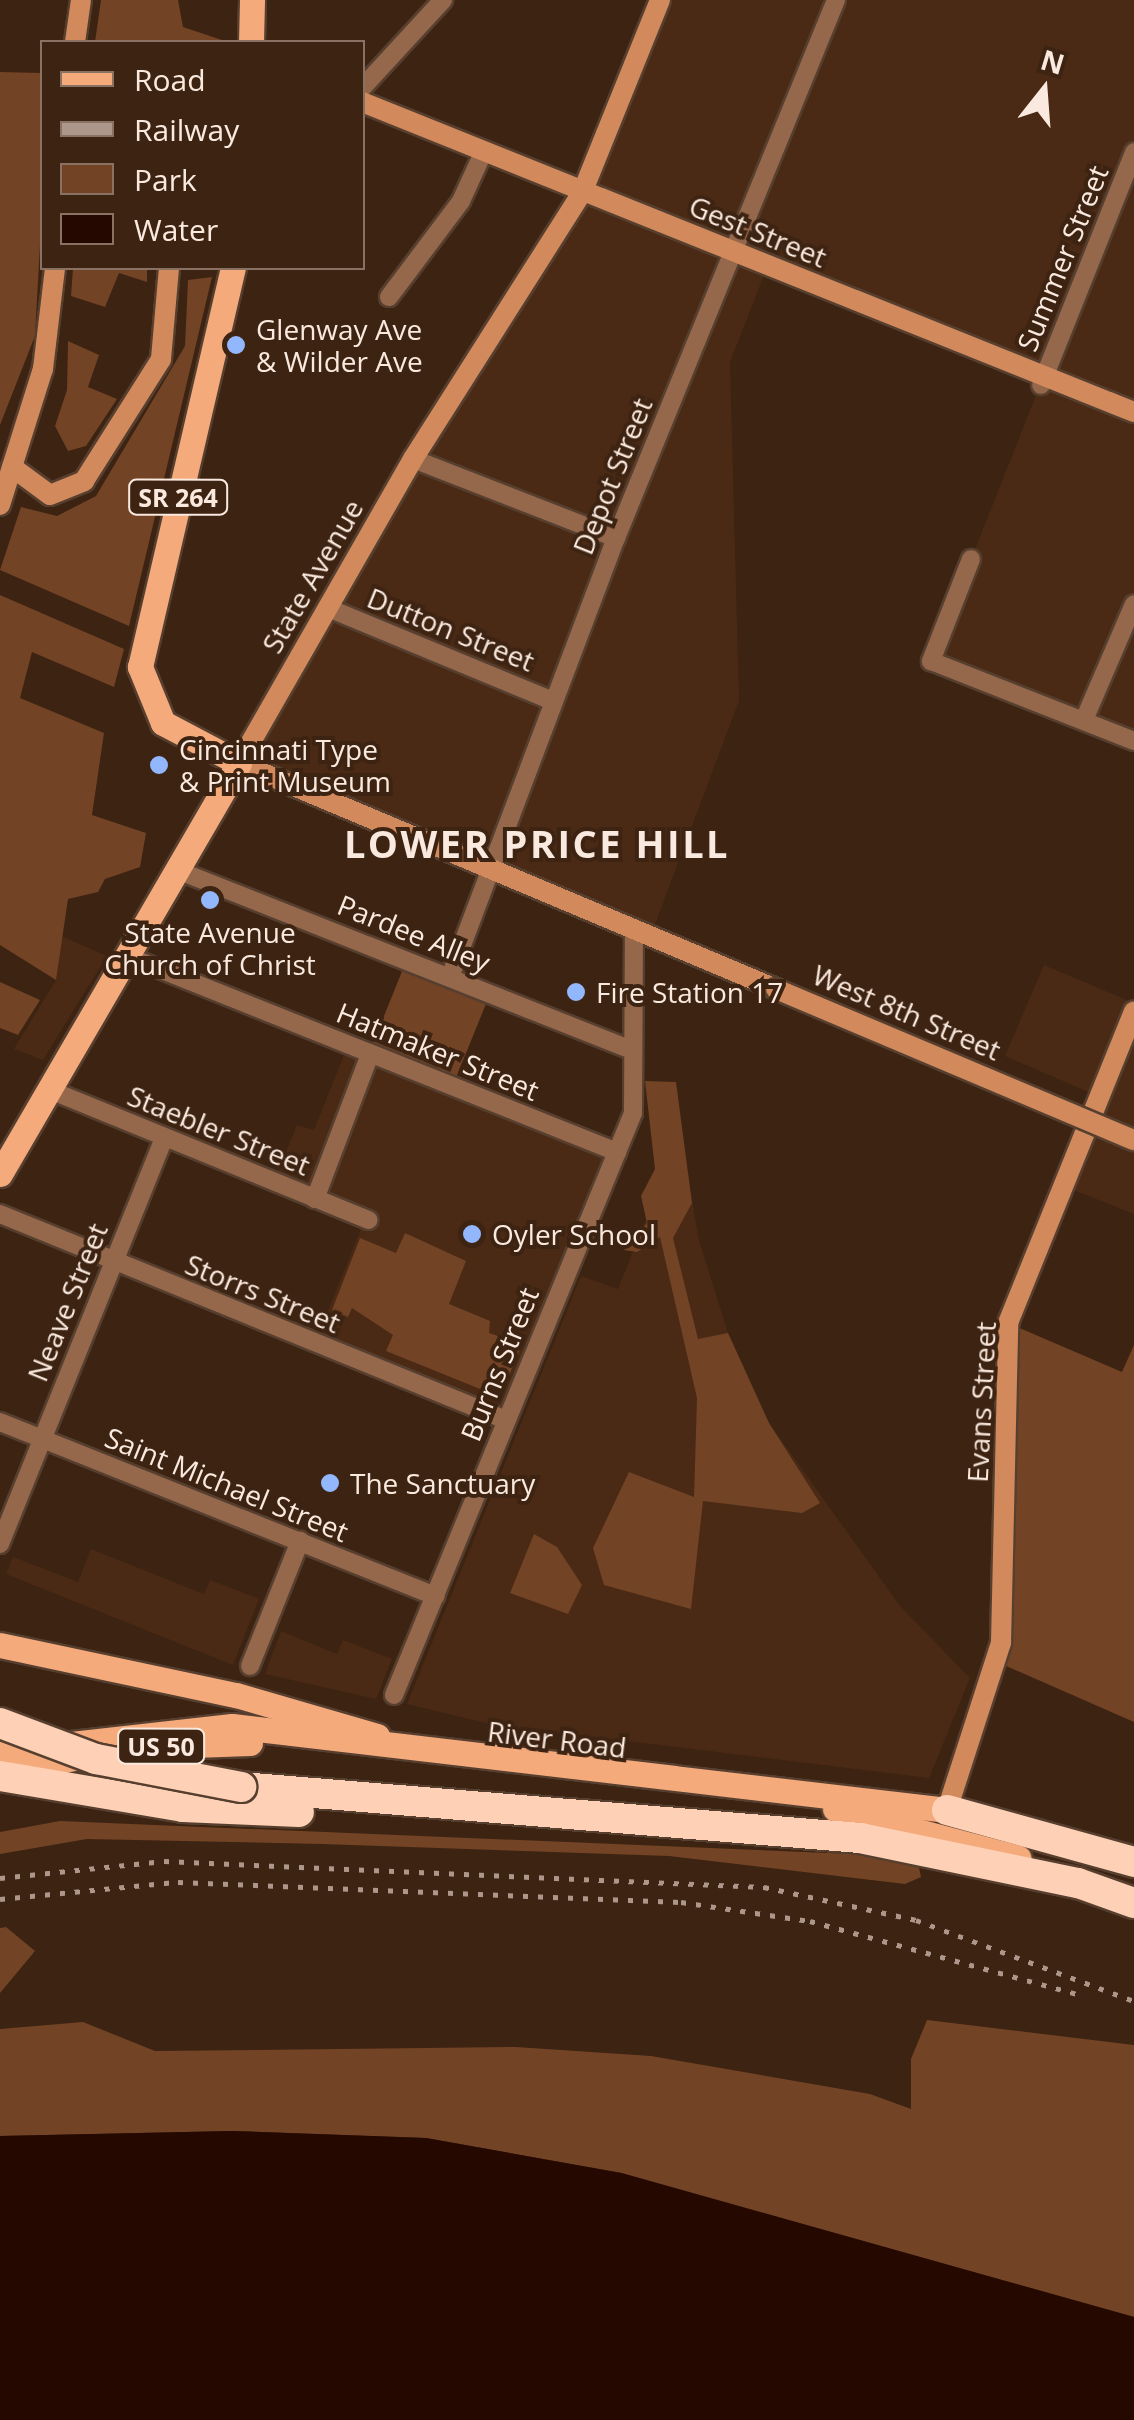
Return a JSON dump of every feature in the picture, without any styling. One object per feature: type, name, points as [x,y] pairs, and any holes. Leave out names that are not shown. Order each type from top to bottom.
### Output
[{"type":"highway","points":[[0,1723],[96,1759],[240,1798]]},
{"type":"highway","points":[[0,1776],[240,1798],[860,1838],[1041,1859],[1078,1883],[1134,1903]]},
{"type":"highway","name":"US 50","points":[[946,1810],[1041,1859],[1134,1862]]},
{"type":"main road","points":[[74,40],[81,0]]},
{"type":"main road","points":[[252,0],[252,40]]},
{"type":"main road","name":"State Avenue","points":[[0,1174],[413,460],[584,191],[660,0]]},
{"type":"main road","name":"Gest Street","points":[[365,103],[1043,380],[1134,412]]},
{"type":"main road","points":[[0,505],[44,368],[55,270]]},
{"type":"main road","points":[[12,467],[50,495],[84,481],[161,358],[169,270]]},
{"type":"main road","name":"West 8th Street","points":[[233,270],[142,644],[145,694],[163,723],[239,763],[1134,1140]]},
{"type":"main road","name":"Evans Street","points":[[946,1810],[1002,1643],[1008,1323],[1134,1011]]},
{"type":"main road","points":[[0,1628],[65,1655]]},
{"type":"main road","points":[[0,1646],[65,1655],[236,1696],[430,1753]]},
{"type":"main road","name":"River Road","points":[[0,1752],[206,1726],[782,1795],[946,1810]]},
{"type":"main road","name":"River Road","points":[[0,1776],[140,1748],[325,1740]]},
{"type":"main road","name":"River Road","points":[[782,1795],[1041,1859]]},
{"type":"street","points":[[365,85],[444,0]]},
{"type":"street","name":"Depot Street","points":[[450,977],[486,868],[616,538],[836,0]]},
{"type":"street","points":[[389,297],[461,201],[484,150]]},
{"type":"street","name":"Summer Street","points":[[1043,380],[1134,152]]},
{"type":"street","points":[[413,460],[616,538]]},
{"type":"street","points":[[971,559],[930,661],[1134,742]]},
{"type":"street","points":[[1084,720],[1134,604]]},
{"type":"street","name":"Dutton Street","points":[[328,608],[552,701]]},
{"type":"street","name":"Pardee Alley","points":[[177,870],[630,1048]]},
{"type":"street","name":"Burns Street","points":[[394,1695],[632,1113],[630,1048],[643,933]]},
{"type":"street","name":"Hatmaker Street","points":[[127,956],[617,1152]]},
{"type":"street","points":[[315,1199],[370,1054]]},
{"type":"street","name":"Staebler Street","points":[[50,1090],[368,1220]]},
{"type":"street","name":"Neave Street","points":[[0,1544],[164,1138]]},
{"type":"street","name":"Storrs Street","points":[[0,1214],[506,1420]]},
{"type":"street","name":"Saint Michael Street","points":[[0,1422],[435,1596]]},
{"type":"street","points":[[250,1666],[300,1541]]},
{"type":"shaded area","points":[[660,0],[1134,0],[1134,741],[931,661],[1044,375],[768,265],[730,362],[739,701],[651,935],[239,763],[583,191]]},
{"type":"shaded area","points":[[59,935],[107,956],[43,1060],[14,1049],[56,980]]},
{"type":"shaded area","points":[[1044,965],[1134,1003],[1134,1214],[1064,1186],[1098,1096],[1005,1056]]},
{"type":"shaded area","name":"Oyler School","points":[[348,1045],[617,1152],[506,1420],[315,1343],[363,1224],[274,1181],[297,1125],[314,1130]]},
{"type":"shaded area","points":[[680,1133],[699,1240],[728,1333],[769,1423],[900,1606],[970,1678],[929,1778],[490,1724],[407,1704],[581,1276],[618,1289]]},
{"type":"shaded area","points":[[91,1549],[204,1594],[210,1580],[259,1599],[233,1665],[6,1574],[13,1557],[78,1582]]},
{"type":"shaded area","points":[[281,1631],[337,1654],[343,1640],[392,1659],[376,1699],[265,1674]]},
{"type":"green space","points":[[101,0],[178,0],[183,27],[222,40],[95,40]]},
{"type":"green space","points":[[0,72],[40,73],[40,245],[35,336],[0,425]]},
{"type":"green space","points":[[73,270],[147,270],[147,282],[119,273],[105,307],[71,296]]},
{"type":"green space","points":[[212,277],[129,626],[0,570],[21,507],[57,516],[96,496],[185,346],[188,280]]},
{"type":"green space","points":[[68,341],[99,355],[88,387],[117,399],[86,446],[68,451],[55,426],[67,390]]},
{"type":"green space","points":[[0,595],[124,649],[114,687],[32,652],[20,698],[104,733],[92,815],[146,833],[140,867],[105,879],[98,892],[68,899],[56,980],[0,945]]},
{"type":"green space","points":[[407,959],[490,993],[452,1087],[369,1054]]},
{"type":"green space","points":[[0,982],[40,1000],[18,1035],[0,1028]]},
{"type":"green space","points":[[645,1081],[676,1082],[692,1203],[673,1238],[698,1339],[728,1333],[769,1423],[820,1503],[802,1513],[703,1501],[691,1609],[604,1585],[593,1548],[629,1472],[694,1497],[697,1398],[660,1237],[637,1252],[624,1250],[647,1223],[641,1196],[655,1169]]},
{"type":"green space","points":[[405,1233],[466,1261],[449,1304],[490,1321],[489,1333],[522,1344],[500,1397],[386,1351],[393,1335],[352,1308],[348,1317],[332,1310],[360,1238],[396,1253]]},
{"type":"green space","points":[[1008,1323],[1122,1372],[1134,1345],[1134,1722],[997,1662]]},
{"type":"green space","points":[[534,1534],[557,1547],[582,1585],[568,1614],[510,1593]]},
{"type":"green space","points":[[60,1821],[878,1855],[918,1863],[921,1877],[905,1884],[669,1856],[322,1844],[87,1839],[0,1854],[0,1832]]},
{"type":"green space","points":[[6,1927],[35,1951],[0,1993],[0,1928]]},
{"type":"green space","points":[[927,2020],[1134,2045],[1134,2317],[622,2173],[426,2138],[232,2131],[0,2136],[0,2029],[83,2022],[155,2051],[516,2047],[651,2056],[870,2094],[911,2109],[911,2059]]},
{"type":"water","points":[[232,2131],[426,2138],[621,2173],[1134,2317],[1134,2420],[0,2420],[0,2136]]},
{"type":"railway","points":[[0,1878],[164,1861],[764,1887],[916,1920],[1134,2001]]},
{"type":"railway","points":[[0,1899],[178,1882],[681,1902],[810,1921],[1084,1996]]},
{"type":"place","name":"Glenway Ave & Wilder Ave","points":[[236,345]]},
{"type":"place","name":"Cincinnati Type & Print Museum","points":[[159,765]]},
{"type":"place","name":"State Avenue Church of Christ","points":[[210,900]]},
{"type":"place","name":"Fire Station 17","points":[[576,992]]},
{"type":"place","name":"Oyler School","points":[[472,1234]]},
{"type":"place","name":"The Sanctuary","points":[[330,1483]]},
{"type":"district","name":"LOWER PRICE HILL","points":[[537,844]]}]
